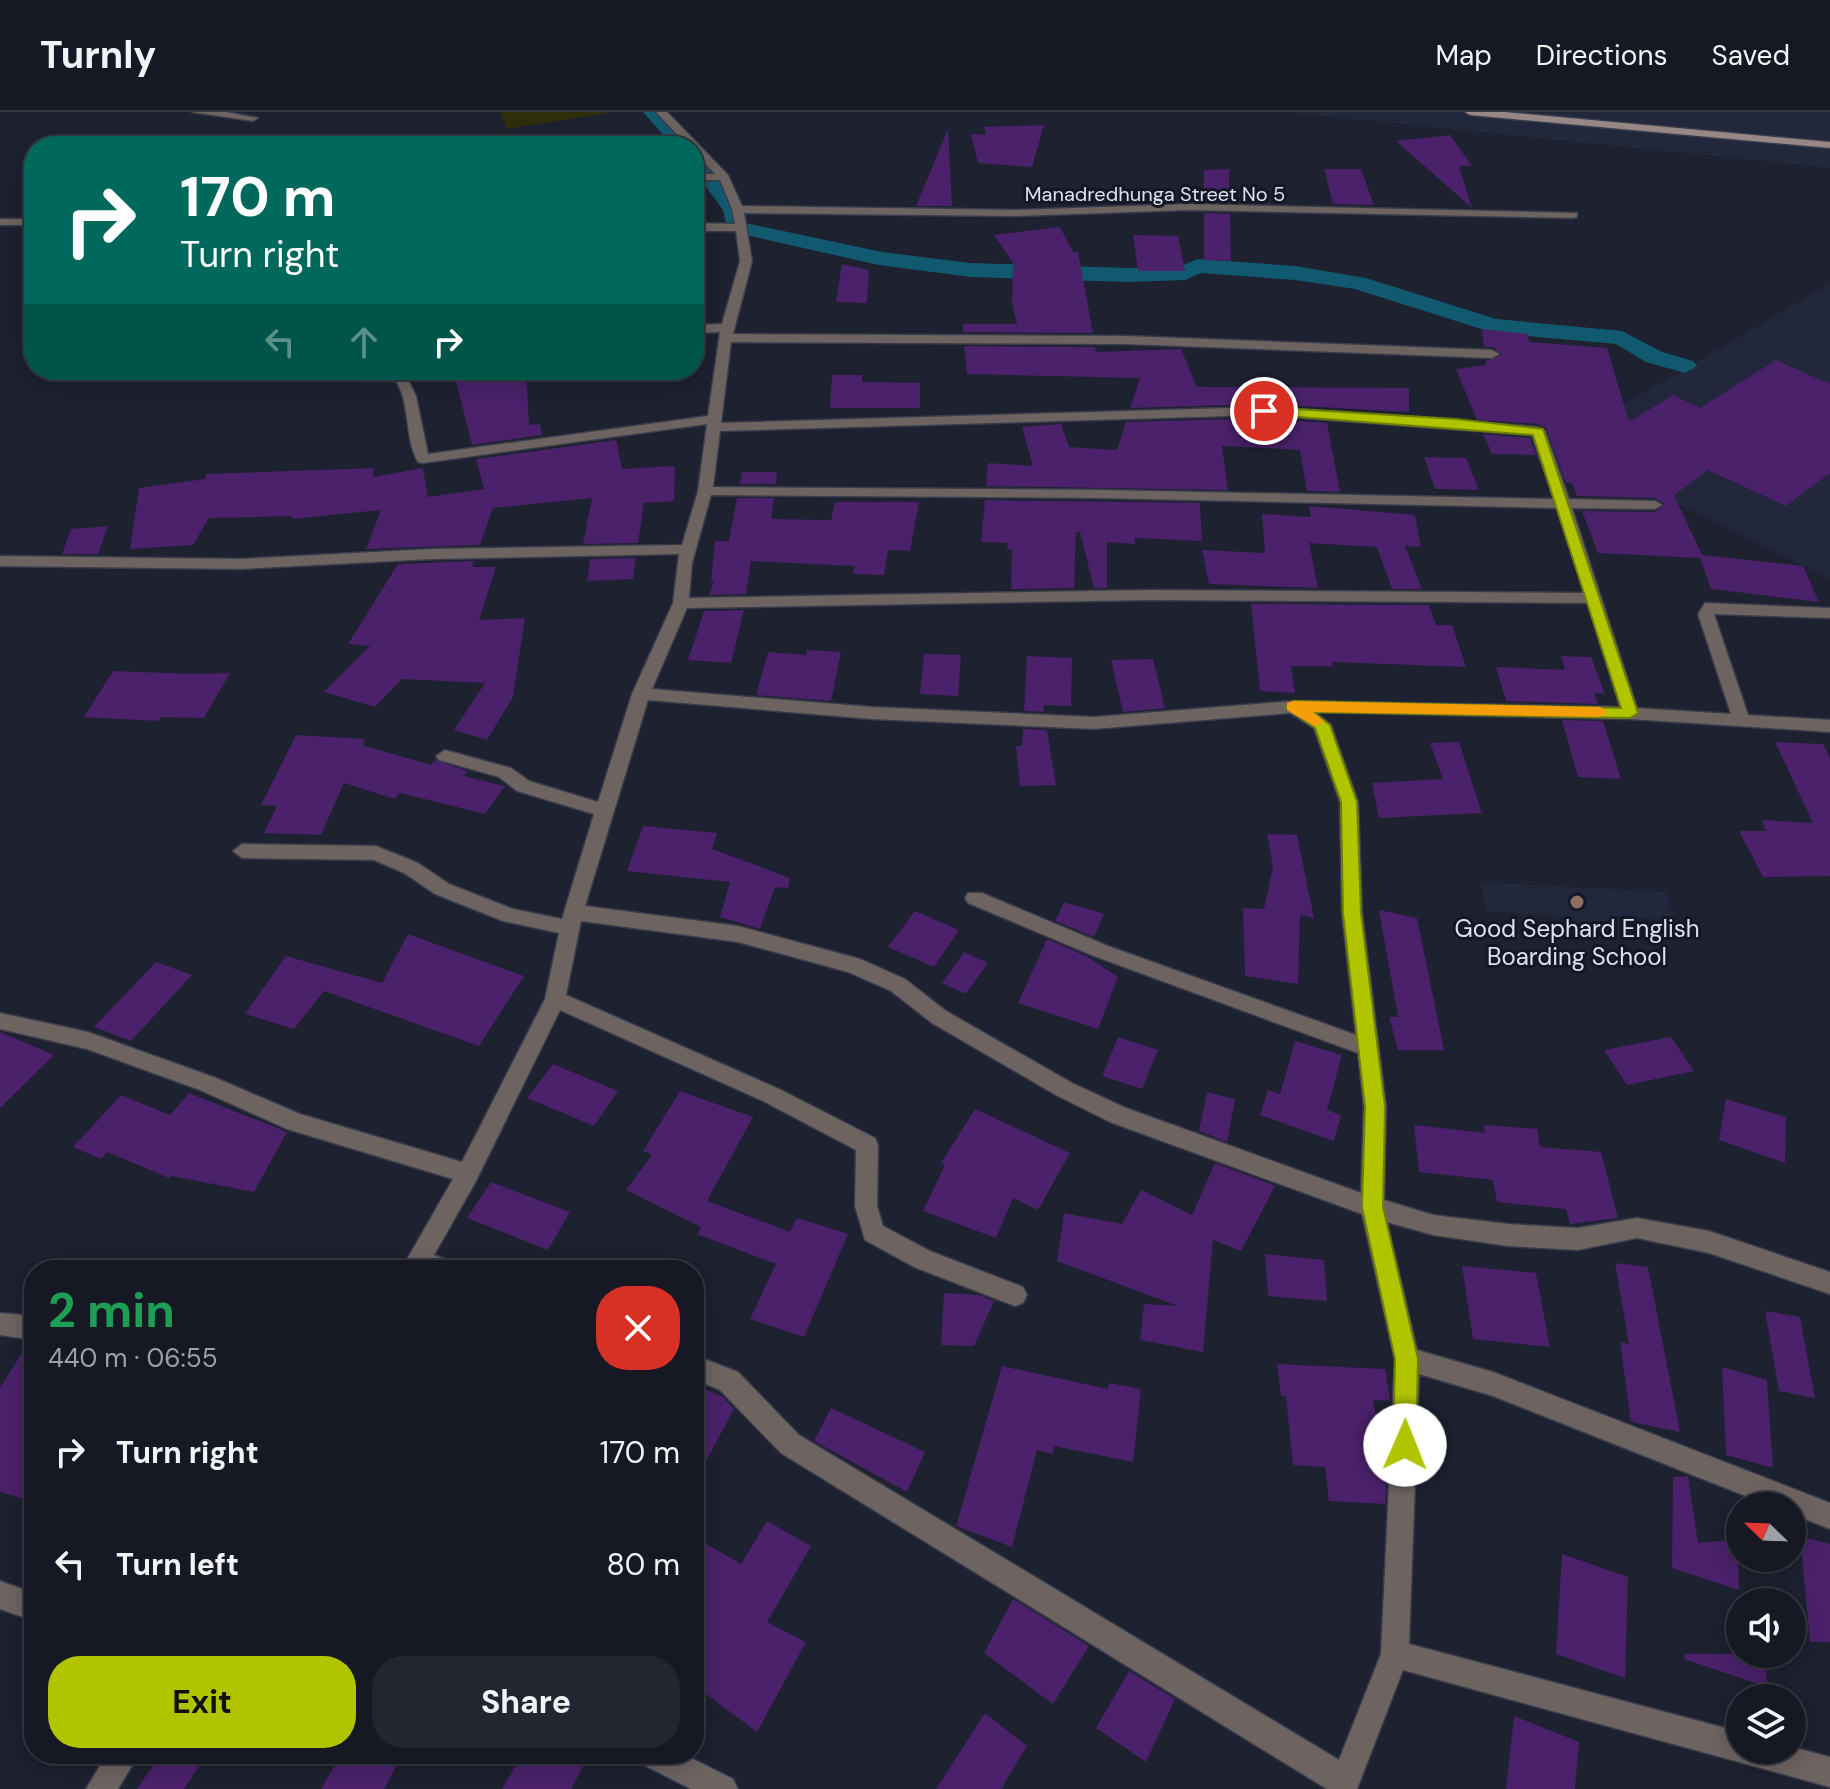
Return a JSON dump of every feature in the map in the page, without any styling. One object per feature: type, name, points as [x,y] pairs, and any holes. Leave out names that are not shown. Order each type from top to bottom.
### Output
[{"type":"street","points":[[197,112],[253,118]]},
{"type":"street","points":[[661,112],[684,136]]},
{"type":"street","points":[[1470,112],[1830,145]]},
{"type":"street","points":[[1599,112],[1830,133]]},
{"type":"street","points":[[419,1260],[468,1174],[555,999],[571,920],[604,810],[641,694],[681,603],[688,549],[705,491],[726,333],[746,261],[738,209],[724,177],[704,156]]},
{"type":"street","points":[[704,177],[724,177]]},
{"type":"street","name":"Manadredhunga Street No 5","points":[[738,209],[1017,213],[1189,207],[1573,215]]},
{"type":"street","points":[[0,222],[24,222]]},
{"type":"street","points":[[704,227],[741,228]]},
{"type":"street","points":[[704,330],[1126,340],[1492,354]]},
{"type":"street","points":[[402,380],[409,389],[414,439],[423,459],[712,423],[1264,411],[1456,422],[1538,431],[1630,713]]},
{"type":"street","points":[[705,491],[1655,505]]},
{"type":"street","points":[[0,561],[242,564],[432,554],[688,549]]},
{"type":"street","points":[[681,603],[1150,595],[1595,598]]},
{"type":"street","points":[[1742,722],[1706,614],[1711,607],[1830,613]]},
{"type":"street","points":[[641,694],[872,713],[1094,723],[1293,707],[1630,713],[1830,726]]},
{"type":"street","points":[[704,1371],[729,1381],[790,1444],[1343,1785],[1395,1654],[1407,1359],[1372,1207],[1375,1107],[1352,913],[1349,802],[1322,725],[1293,707]]},
{"type":"street","points":[[445,756],[505,772],[523,786],[604,810]]},
{"type":"street","points":[[242,851],[376,853],[411,868],[442,889],[510,916],[738,934],[853,965],[898,985],[939,1017],[1064,1089],[1118,1115],[1372,1207],[1433,1225],[1508,1235],[1578,1239],[1637,1228],[1709,1242],[1830,1283]]},
{"type":"street","points":[[975,898],[1101,951],[1366,1047]]},
{"type":"street","points":[[555,999],[771,1095],[867,1145],[866,1206],[873,1233],[922,1259],[1015,1295]]},
{"type":"street","points":[[0,1021],[88,1041],[208,1084],[295,1122],[468,1174]]},
{"type":"street","points":[[0,1324],[24,1327]]},
{"type":"street","points":[[1407,1359],[1493,1384],[1830,1516]]},
{"type":"street","points":[[0,1595],[24,1603]]},
{"type":"street","points":[[1395,1654],[1726,1743]]},
{"type":"street","points":[[101,1789],[117,1764]]},
{"type":"street","points":[[672,1764],[723,1789]]},
{"type":"street","points":[[1801,1764],[1830,1772]]},
{"type":"shaded area","points":[[1287,112],[1830,112],[1830,168]]},
{"type":"shaded area","points":[[1830,283],[1830,579],[1557,444],[1715,351]]},
{"type":"shaded area","name":"Good Sephard English Boarding School","points":[[1480,882],[1666,892],[1675,920],[1610,916],[1614,931],[1566,928],[1563,916],[1487,912]]},
{"type":"green space","points":[[500,112],[615,112],[507,129]]},
{"type":"building","points":[[1044,125],[1032,167],[978,163],[971,134],[986,135],[984,127]]},
{"type":"building","points":[[948,129],[952,206],[916,206]]},
{"type":"building","points":[[1450,135],[1472,166],[1459,166],[1472,208],[1396,141]]},
{"type":"building","points":[[1229,169],[1229,202],[1204,201],[1204,170]]},
{"type":"building","points":[[1324,169],[1361,169],[1374,205],[1333,204]]},
{"type":"building","points":[[1204,213],[1230,214],[1231,261],[1204,260]]},
{"type":"building","points":[[1060,227],[1073,252],[1078,252],[1093,333],[963,332],[963,324],[1017,324],[1012,303],[1013,263],[994,235]]},
{"type":"building","points":[[1133,235],[1178,236],[1185,271],[1138,271]]},
{"type":"building","points":[[842,264],[869,270],[867,303],[836,302]]},
{"type":"building","points":[[1482,329],[1528,334],[1529,342],[1607,348],[1629,422],[1673,395],[1700,408],[1776,360],[1830,384],[1830,473],[1786,506],[1708,470],[1674,495],[1702,555],[1803,566],[1819,602],[1711,589],[1700,558],[1598,553],[1582,511],[1655,512],[1665,504],[1655,498],[1577,496],[1572,483],[1566,483],[1546,428],[1538,424],[1477,420],[1456,369],[1486,365],[1486,361],[1502,355],[1493,347],[1484,347]]},
{"type":"building","points":[[964,346],[1095,347],[1096,352],[1181,349],[1197,387],[1409,388],[1409,412],[1264,404],[1130,408],[1140,378],[967,374]]},
{"type":"building","points":[[832,375],[862,375],[862,382],[920,383],[920,408],[830,408]]},
{"type":"building","points":[[456,380],[527,380],[529,425],[540,424],[542,435],[472,445]]},
{"type":"building","points":[[1264,418],[1327,423],[1340,492],[1307,491],[1300,450],[1228,446],[1222,446],[1228,490],[986,486],[988,463],[1033,466],[1022,427],[1061,424],[1069,447],[1117,450],[1126,422]]},
{"type":"building","points":[[1483,434],[1530,438],[1536,455],[1492,454]]},
{"type":"building","points":[[616,440],[622,469],[675,466],[674,501],[644,503],[638,543],[583,544],[592,498],[493,508],[480,545],[366,549],[381,510],[291,519],[293,516],[209,518],[193,545],[130,549],[139,488],[205,479],[207,474],[374,468],[373,477],[423,468],[428,497],[484,489],[476,459]]},
{"type":"building","points":[[1424,457],[1466,458],[1479,490],[1435,489]]},
{"type":"building","points":[[742,472],[777,472],[776,484],[740,484]]},
{"type":"building","points":[[737,498],[774,498],[771,519],[831,520],[835,502],[919,502],[910,551],[888,550],[884,575],[853,574],[855,566],[751,561],[746,594],[709,595],[714,581],[711,581],[715,541],[729,541]]},
{"type":"building","points":[[985,500],[1200,503],[1202,541],[1135,538],[1135,544],[1107,542],[1107,588],[1094,588],[1080,532],[1076,532],[1074,588],[1011,589],[1012,549],[1007,549],[1008,543],[981,542]]},
{"type":"building","points":[[1309,506],[1415,515],[1421,547],[1405,546],[1422,589],[1392,589],[1377,547],[1309,543],[1318,588],[1209,584],[1202,550],[1265,553],[1262,514],[1311,517]]},
{"type":"building","points":[[108,526],[98,554],[62,554],[71,529]]},
{"type":"building","points":[[636,558],[633,579],[587,581],[590,559]]},
{"type":"building","points":[[474,561],[472,567],[496,567],[479,620],[525,618],[513,697],[487,740],[454,730],[485,683],[402,679],[375,707],[324,692],[370,646],[348,644],[398,564]]},
{"type":"building","points":[[1251,604],[1429,605],[1436,625],[1452,625],[1466,667],[1332,662],[1333,666],[1291,666],[1295,693],[1260,691]]},
{"type":"building","points":[[744,610],[731,663],[688,660],[704,611]]},
{"type":"building","points":[[807,650],[841,652],[831,701],[756,695],[768,652],[806,655]]},
{"type":"building","points":[[924,654],[961,655],[958,696],[920,694]]},
{"type":"building","points":[[1027,656],[1072,658],[1071,706],[1043,705],[1044,712],[1024,711]]},
{"type":"building","points":[[1561,656],[1591,657],[1605,694],[1594,693],[1598,704],[1506,701],[1496,667],[1565,670]]},
{"type":"building","points":[[1153,659],[1165,708],[1123,712],[1111,660]]},
{"type":"building","points":[[113,671],[230,673],[204,718],[161,717],[158,721],[84,717]]},
{"type":"building","points":[[1562,720],[1603,721],[1621,779],[1578,777]]},
{"type":"building","points":[[1023,729],[1047,730],[1056,785],[1020,786],[1016,746],[1022,746]]},
{"type":"building","points":[[296,735],[365,739],[362,745],[431,765],[435,760],[467,771],[464,776],[505,786],[485,814],[400,793],[395,799],[344,783],[321,835],[264,833],[277,806],[261,805]]},
{"type":"building","points":[[1459,742],[1482,813],[1379,818],[1372,783],[1443,779],[1430,743]]},
{"type":"building","points":[[1775,742],[1823,744],[1830,758],[1830,876],[1763,877],[1739,831],[1766,831],[1762,820],[1813,823]]},
{"type":"building","points":[[643,826],[717,833],[712,849],[790,878],[788,888],[775,887],[760,929],[720,917],[730,882],[627,871]]},
{"type":"building","points":[[1267,834],[1297,835],[1314,918],[1300,915],[1298,984],[1245,976],[1243,908],[1264,909],[1273,867]]},
{"type":"building","points":[[1064,902],[1104,914],[1094,937],[1055,921]]},
{"type":"building","points":[[1379,910],[1417,918],[1444,1050],[1398,1050],[1389,1017],[1398,1017]]},
{"type":"building","points":[[915,911],[959,930],[934,967],[888,947]]},
{"type":"building","points":[[408,934],[524,976],[479,1046],[324,991],[294,1029],[245,1014],[286,956],[382,983]]},
{"type":"building","points":[[1047,939],[1086,956],[1118,977],[1098,1029],[1018,1003]]},
{"type":"building","points":[[964,952],[988,963],[966,994],[942,983]]},
{"type":"building","points":[[156,962],[192,975],[131,1041],[94,1027]]},
{"type":"building","points":[[0,1032],[54,1055],[0,1108]]},
{"type":"building","points":[[1118,1037],[1158,1050],[1142,1089],[1102,1076]]},
{"type":"building","points":[[1671,1037],[1694,1071],[1627,1085],[1604,1050]]},
{"type":"building","points":[[1295,1041],[1342,1055],[1327,1110],[1341,1115],[1334,1141],[1260,1115],[1268,1090],[1280,1094]]},
{"type":"building","points":[[553,1064],[618,1091],[594,1126],[527,1098]]},
{"type":"building","points":[[680,1091],[753,1117],[707,1201],[790,1232],[797,1218],[848,1234],[804,1337],[750,1319],[776,1264],[697,1234],[701,1227],[626,1190],[652,1155],[643,1151]]},
{"type":"building","points":[[1207,1092],[1235,1099],[1227,1142],[1199,1131]]},
{"type":"building","points":[[189,1093],[287,1132],[254,1192],[172,1176],[169,1178],[107,1152],[101,1159],[73,1147],[121,1095],[170,1115]]},
{"type":"building","points":[[1726,1099],[1786,1117],[1785,1163],[1719,1140]]},
{"type":"building","points":[[975,1109],[1070,1153],[1038,1210],[1013,1198],[996,1238],[923,1211],[945,1165],[941,1163]]},
{"type":"building","points":[[1414,1125],[1485,1133],[1484,1125],[1537,1129],[1540,1147],[1601,1152],[1618,1218],[1570,1224],[1566,1209],[1497,1202],[1493,1180],[1419,1172]]},
{"type":"building","points":[[1215,1163],[1275,1186],[1241,1251],[1213,1240],[1203,1352],[1140,1340],[1144,1304],[1178,1306],[1057,1261],[1064,1213],[1122,1224],[1141,1190],[1192,1215]]},
{"type":"building","points":[[491,1182],[570,1212],[548,1250],[467,1218]]},
{"type":"building","points":[[1265,1254],[1324,1260],[1327,1301],[1268,1296]]},
{"type":"building","points":[[1615,1263],[1648,1267],[1680,1432],[1631,1422],[1620,1342],[1629,1344]]},
{"type":"building","points":[[1462,1266],[1536,1273],[1550,1347],[1473,1339]]},
{"type":"building","points":[[944,1293],[979,1295],[994,1301],[974,1346],[941,1345]]},
{"type":"building","points":[[1765,1311],[1800,1317],[1815,1398],[1779,1391]]},
{"type":"building","points":[[24,1350],[24,1499],[0,1492],[0,1388]]},
{"type":"building","points":[[1277,1364],[1385,1369],[1390,1401],[1373,1400],[1387,1474],[1385,1504],[1329,1501],[1325,1467],[1293,1465],[1286,1396],[1281,1396]]},
{"type":"building","points":[[1002,1366],[1108,1389],[1109,1383],[1141,1389],[1133,1462],[1054,1446],[1053,1454],[1037,1450],[1012,1547],[956,1526]]},
{"type":"building","points":[[1722,1367],[1767,1380],[1773,1468],[1726,1455]]},
{"type":"building","points":[[704,1388],[723,1397],[734,1409],[704,1464]]},
{"type":"building","points":[[831,1408],[925,1452],[907,1492],[814,1441]]},
{"type":"building","points":[[1688,1476],[1698,1543],[1726,1540],[1726,1572],[1739,1572],[1739,1588],[1672,1568],[1673,1477]]},
{"type":"building","points":[[767,1521],[811,1546],[767,1622],[806,1642],[757,1732],[704,1692],[704,1543],[741,1564]]},
{"type":"building","points":[[1806,1538],[1830,1544],[1830,1642],[1810,1642],[1805,1588]]},
{"type":"building","points":[[1562,1554],[1628,1577],[1625,1678],[1556,1654]]},
{"type":"building","points":[[1013,1599],[1089,1646],[1053,1704],[984,1653]]},
{"type":"building","points":[[1685,1654],[1726,1654],[1726,1668],[1766,1668],[1767,1684],[1758,1684],[1684,1659]]},
{"type":"building","points":[[1129,1671],[1175,1699],[1146,1762],[1096,1728]]},
{"type":"building","points":[[985,1713],[1027,1746],[1001,1789],[936,1789]]},
{"type":"building","points":[[1514,1716],[1579,1742],[1575,1789],[1506,1789]]},
{"type":"building","points":[[154,1764],[200,1765],[184,1789],[137,1789]]},
{"type":"building","points":[[335,1764],[398,1764],[384,1789],[321,1789]]},
{"type":"building","points":[[516,1764],[584,1765],[571,1789],[502,1789]]},
{"type":"waterway","points":[[652,112],[675,136]]},
{"type":"waterway","points":[[704,169],[720,187],[733,210],[735,227],[850,249],[879,258],[970,270],[1128,275],[1185,273],[1197,266],[1295,273],[1358,283],[1494,326],[1622,338],[1654,357],[1685,366]]},
{"type":"slow traffic","points":[[1316,721],[1293,707],[1600,712]]},
{"type":"place","name":"Good Sephard English Boarding School","points":[[1577,902]]},
{"type":"route","points":[[1264,411],[1456,422],[1538,431],[1630,713],[1293,707],[1322,725],[1349,802],[1352,913],[1375,1107],[1372,1207],[1407,1359],[1405,1445]]}]
